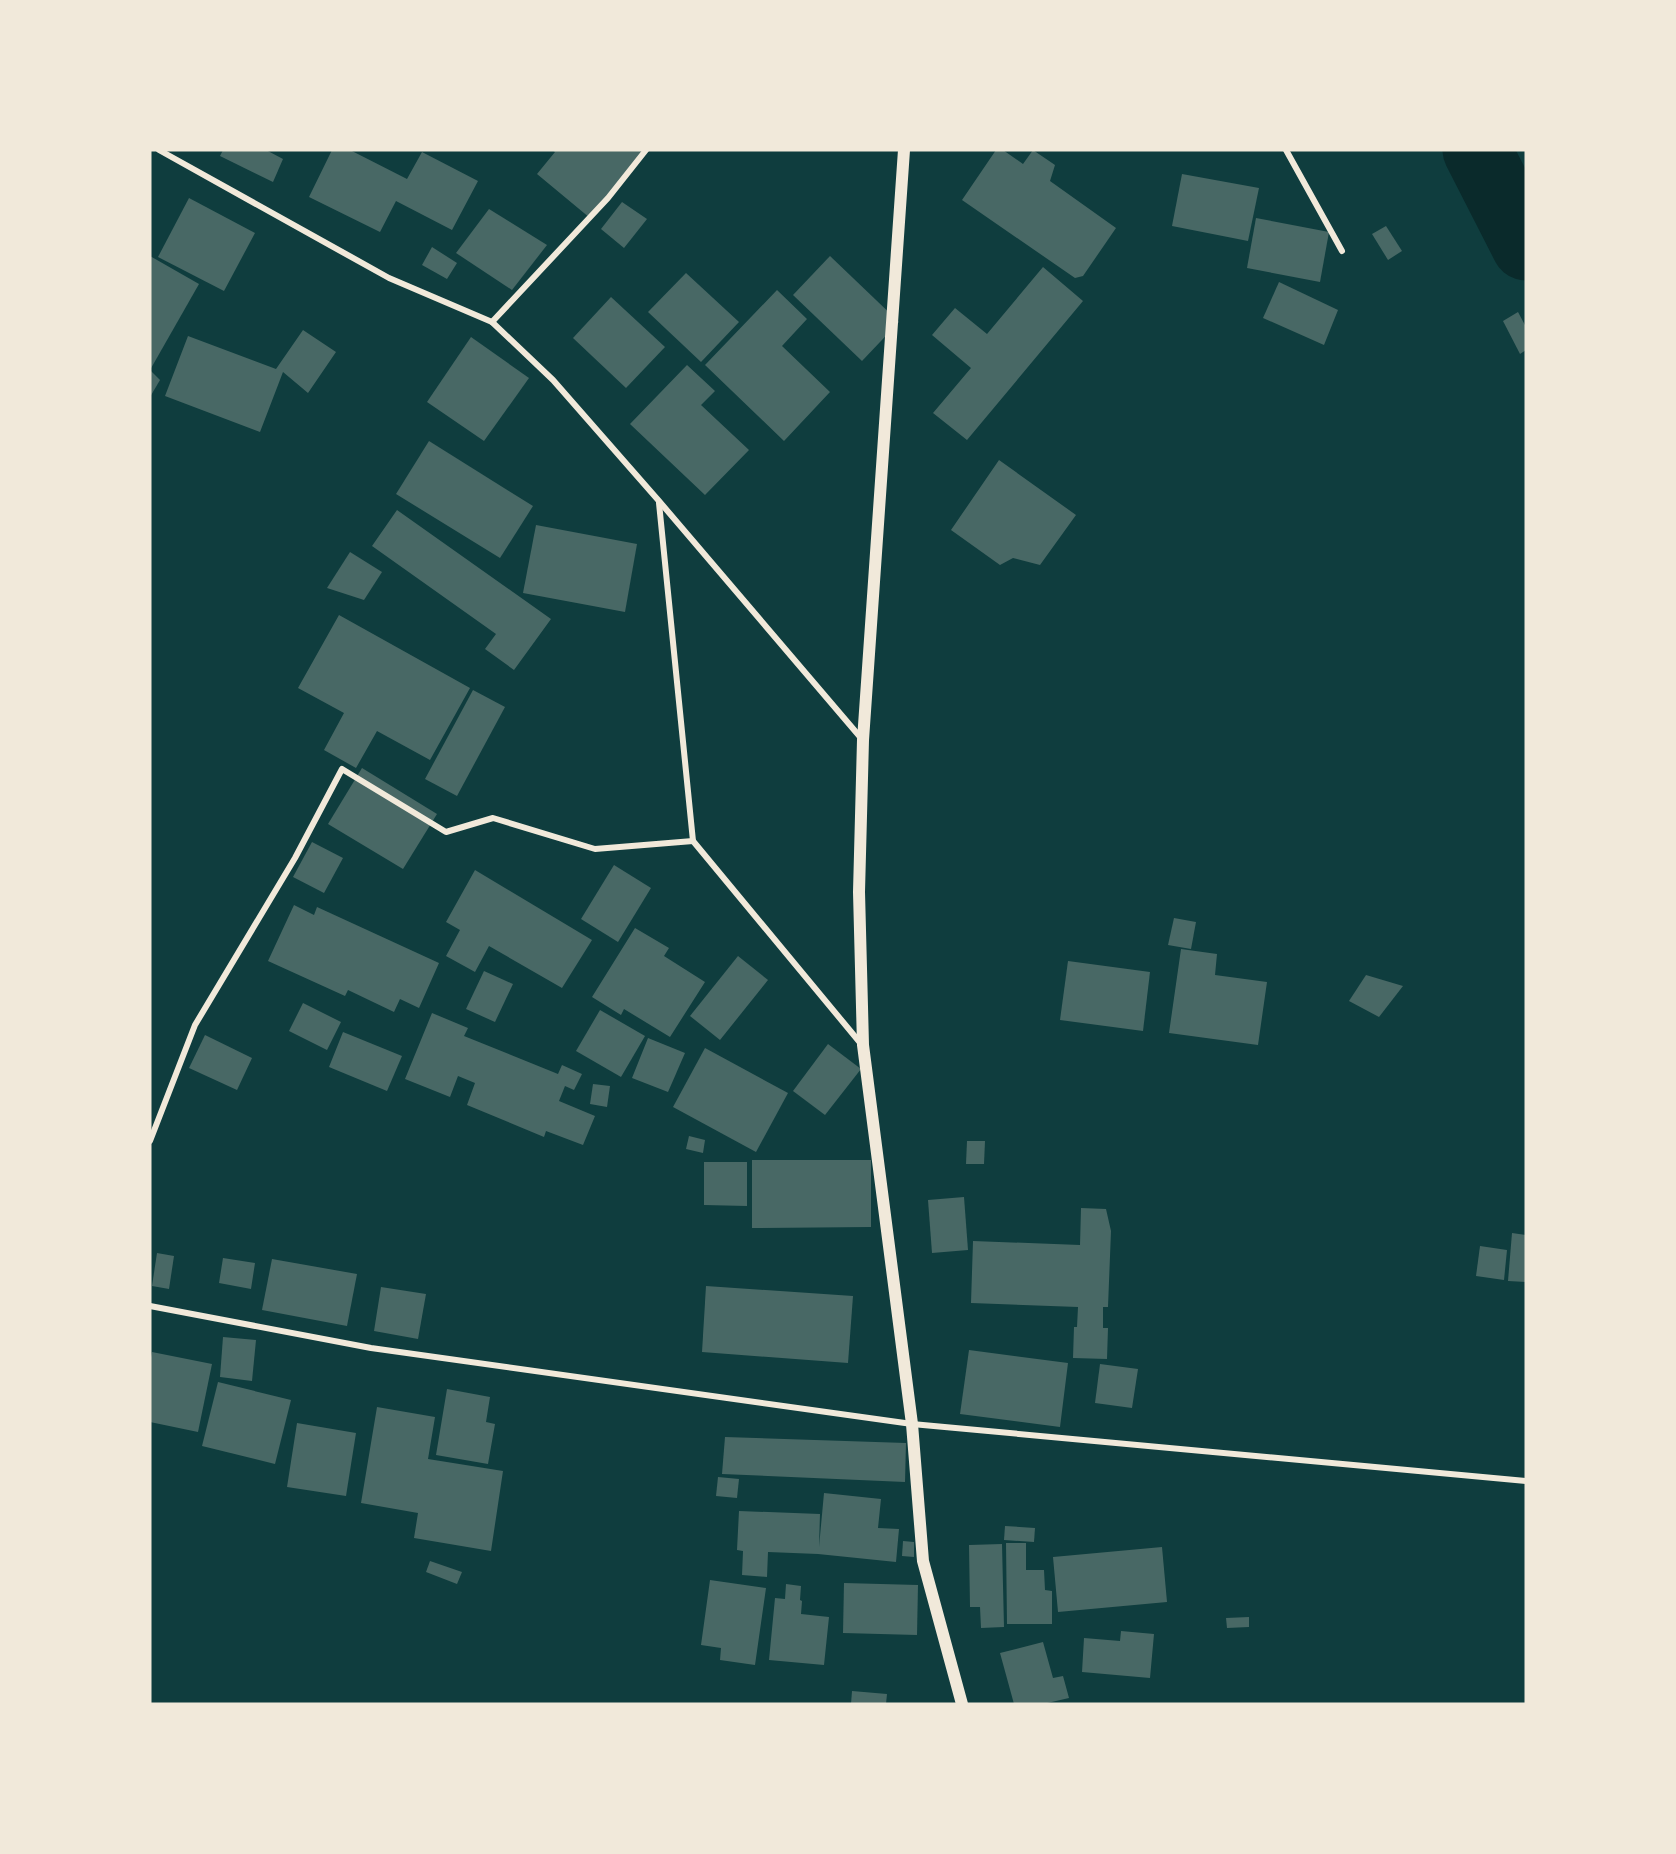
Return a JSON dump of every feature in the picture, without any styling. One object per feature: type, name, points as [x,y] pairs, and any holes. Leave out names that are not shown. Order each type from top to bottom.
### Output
[{"type":"main road","points":[[903,150],[863,740],[859,892],[862,1045],[912,1424],[923,1561],[962,1704]]},
{"type":"street","points":[[159,150],[389,278],[492,322],[553,380],[863,740]]},
{"type":"street","points":[[492,322],[608,198],[646,150]]},
{"type":"street","points":[[1286,150],[1342,251]]},
{"type":"street","points":[[659,501],[693,841],[862,1045]]},
{"type":"street","points":[[150,1142],[195,1025],[295,858],[342,770],[446,832],[493,818],[595,849],[693,841]]},
{"type":"street","points":[[150,1306],[371,1348],[912,1424],[1526,1481]]},
{"type":"building","points":[[223,150],[266,150],[283,159],[273,182],[220,156]]},
{"type":"building","points":[[332,150],[350,150],[407,179],[422,152],[478,181],[452,230],[396,201],[380,232],[309,197]]},
{"type":"building","points":[[552,150],[640,150],[644,153],[590,218],[537,174],[555,152]]},
{"type":"building","points":[[996,150],[1003,150],[1023,164],[1033,150],[1055,165],[1050,181],[1116,228],[1083,276],[1075,278],[962,200]]},
{"type":"building","points":[[1182,174],[1259,188],[1248,241],[1172,226]]},
{"type":"building","points":[[189,198],[255,233],[224,291],[158,257]]},
{"type":"building","points":[[622,202],[647,219],[624,248],[601,229]]},
{"type":"building","points":[[489,209],[547,245],[512,290],[456,253]]},
{"type":"building","points":[[1256,218],[1329,232],[1320,282],[1247,268]]},
{"type":"building","points":[[1386,226],[1402,251],[1388,260],[1372,234]]},
{"type":"building","points":[[432,247],[457,263],[447,279],[422,265]]},
{"type":"building","points":[[150,256],[199,284],[150,370]]},
{"type":"building","points":[[830,256],[899,322],[862,361],[793,295]]},
{"type":"building","points":[[1043,267],[1083,301],[967,440],[933,413],[971,368],[932,335],[955,308],[987,334]]},
{"type":"building","points":[[686,273],[739,322],[701,362],[648,312]]},
{"type":"building","points":[[1279,282],[1338,310],[1324,345],[1263,318]]},
{"type":"building","points":[[777,290],[807,319],[782,346],[830,392],[784,441],[705,365]]},
{"type":"building","points":[[611,297],[665,347],[626,388],[573,338]]},
{"type":"building","points":[[1518,312],[1526,327],[1526,350],[1520,354],[1503,321]]},
{"type":"building","points":[[303,330],[336,352],[308,393],[283,372],[260,432],[165,396],[188,336],[276,369]]},
{"type":"building","points":[[471,337],[529,378],[484,441],[427,402]]},
{"type":"building","points":[[687,365],[715,391],[701,405],[749,450],[705,495],[630,424]]},
{"type":"building","points":[[150,370],[160,380],[150,397]]},
{"type":"building","points":[[429,441],[533,506],[500,558],[396,494]]},
{"type":"building","points":[[999,460],[1076,515],[1040,565],[1013,558],[1000,565],[951,530]]},
{"type":"building","points":[[397,510],[551,619],[514,670],[485,649],[496,634],[372,546]]},
{"type":"building","points":[[536,525],[637,544],[625,612],[523,593]]},
{"type":"building","points":[[350,552],[382,572],[364,600],[327,588]]},
{"type":"building","points":[[339,615],[470,688],[430,760],[377,731],[356,768],[324,750],[344,713],[298,688]]},
{"type":"building","points":[[473,690],[505,707],[457,796],[425,779]]},
{"type":"building","points":[[362,768],[437,814],[403,869],[328,824]]},
{"type":"building","points":[[312,842],[343,858],[324,893],[293,877]]},
{"type":"building","points":[[614,865],[651,888],[618,942],[581,919]]},
{"type":"building","points":[[475,870],[592,940],[562,988],[489,946],[475,972],[446,956],[460,930],[446,922]]},
{"type":"building","points":[[294,905],[314,915],[317,907],[439,963],[419,1008],[400,999],[394,1012],[348,990],[345,996],[268,961]]},
{"type":"building","points":[[1174,918],[1196,922],[1191,949],[1168,945]]},
{"type":"building","points":[[635,928],[669,948],[664,956],[705,982],[670,1037],[624,1009],[621,1015],[592,997]]},
{"type":"building","points":[[1181,949],[1217,954],[1215,975],[1267,982],[1258,1045],[1169,1033]]},
{"type":"building","points":[[738,956],[768,980],[720,1040],[690,1016]]},
{"type":"building","points":[[1068,961],[1150,972],[1143,1031],[1060,1020]]},
{"type":"building","points":[[484,971],[513,984],[495,1022],[466,1009]]},
{"type":"building","points":[[1366,975],[1403,986],[1379,1017],[1349,1001]]},
{"type":"building","points":[[303,1003],[341,1022],[327,1050],[289,1031]]},
{"type":"building","points":[[600,1010],[645,1036],[621,1077],[576,1051]]},
{"type":"building","points":[[432,1013],[468,1028],[464,1036],[558,1074],[562,1065],[582,1074],[574,1090],[565,1086],[559,1101],[595,1116],[583,1145],[546,1131],[544,1137],[467,1105],[475,1083],[458,1076],[450,1097],[405,1079]]},
{"type":"building","points":[[343,1032],[402,1056],[387,1091],[329,1067]]},
{"type":"building","points":[[205,1035],[252,1058],[237,1090],[189,1068]]},
{"type":"building","points":[[648,1038],[685,1053],[668,1092],[632,1078]]},
{"type":"building","points":[[828,1044],[861,1069],[825,1115],[793,1091]]},
{"type":"building","points":[[705,1048],[788,1093],[756,1152],[673,1107]]},
{"type":"building","points":[[593,1084],[610,1086],[607,1107],[590,1104]]},
{"type":"building","points":[[689,1136],[705,1140],[703,1153],[686,1149]]},
{"type":"building","points":[[967,1141],[985,1141],[984,1164],[966,1164]]},
{"type":"building","points":[[752,1160],[871,1160],[871,1227],[752,1228]]},
{"type":"building","points":[[704,1162],[747,1162],[747,1206],[704,1205]]},
{"type":"building","points":[[964,1197],[968,1250],[932,1253],[928,1200]]},
{"type":"building","points":[[1081,1208],[1106,1209],[1111,1231],[1108,1307],[1103,1307],[1103,1328],[1108,1328],[1107,1359],[1073,1358],[1074,1327],[1077,1327],[1078,1307],[971,1303],[973,1241],[1080,1245]]},
{"type":"building","points":[[1512,1233],[1526,1235],[1526,1282],[1508,1281]]},
{"type":"building","points":[[1480,1246],[1507,1250],[1504,1280],[1476,1276]]},
{"type":"building","points":[[157,1253],[174,1256],[169,1289],[152,1286]]},
{"type":"building","points":[[223,1258],[255,1263],[251,1289],[219,1283]]},
{"type":"building","points":[[272,1259],[357,1274],[347,1326],[262,1310]]},
{"type":"building","points":[[706,1286],[853,1296],[848,1363],[702,1352]]},
{"type":"building","points":[[381,1287],[426,1294],[418,1339],[374,1331]]},
{"type":"building","points":[[223,1337],[256,1340],[252,1381],[220,1377]]},
{"type":"building","points":[[969,1350],[1068,1363],[1060,1427],[960,1414]]},
{"type":"building","points":[[152,1352],[212,1364],[198,1432],[150,1422]]},
{"type":"building","points":[[1100,1364],[1138,1369],[1132,1408],[1095,1403]]},
{"type":"building","points":[[218,1382],[291,1400],[275,1464],[202,1446]]},
{"type":"building","points":[[447,1389],[490,1397],[486,1422],[495,1424],[488,1464],[436,1455]]},
{"type":"building","points":[[377,1407],[435,1417],[428,1459],[503,1471],[491,1551],[414,1538],[418,1513],[361,1503]]},
{"type":"building","points":[[297,1423],[356,1433],[346,1496],[287,1487]]},
{"type":"building","points":[[725,1437],[906,1443],[905,1482],[722,1474]]},
{"type":"building","points":[[718,1477],[739,1479],[737,1498],[716,1496]]},
{"type":"building","points":[[824,1493],[881,1499],[878,1528],[899,1529],[896,1562],[818,1554],[768,1552],[767,1577],[742,1575],[743,1551],[737,1550],[739,1511],[820,1514],[819,1547]]},
{"type":"building","points":[[1005,1526],[1035,1528],[1034,1542],[1004,1540]]},
{"type":"building","points":[[903,1541],[914,1542],[914,1557],[902,1556]]},
{"type":"building","points":[[1006,1543],[1026,1543],[1026,1570],[1044,1570],[1045,1590],[1052,1591],[1052,1624],[1007,1624]]},
{"type":"building","points":[[1002,1544],[1004,1627],[981,1628],[980,1607],[970,1607],[969,1545]]},
{"type":"building","points":[[1162,1547],[1167,1602],[1058,1612],[1053,1557]]},
{"type":"building","points":[[430,1561],[462,1572],[457,1584],[426,1572]]},
{"type":"building","points":[[710,1580],[766,1588],[755,1665],[720,1660],[721,1648],[701,1645]]},
{"type":"building","points":[[844,1583],[918,1585],[917,1635],[843,1633]]},
{"type":"building","points":[[786,1584],[801,1586],[801,1614],[829,1617],[824,1665],[769,1660],[775,1598],[785,1599]]},
{"type":"building","points":[[1249,1617],[1249,1627],[1227,1628],[1226,1618]]},
{"type":"building","points":[[1121,1631],[1154,1634],[1150,1678],[1082,1672],[1084,1638],[1120,1641]]},
{"type":"building","points":[[1043,1642],[1053,1678],[1063,1676],[1069,1698],[1043,1704],[1014,1704],[1000,1653]]},
{"type":"building","points":[[852,1691],[887,1694],[886,1704],[851,1704]]},
{"type":"waterway","points":[[1477,150],[1526,246]]}]
